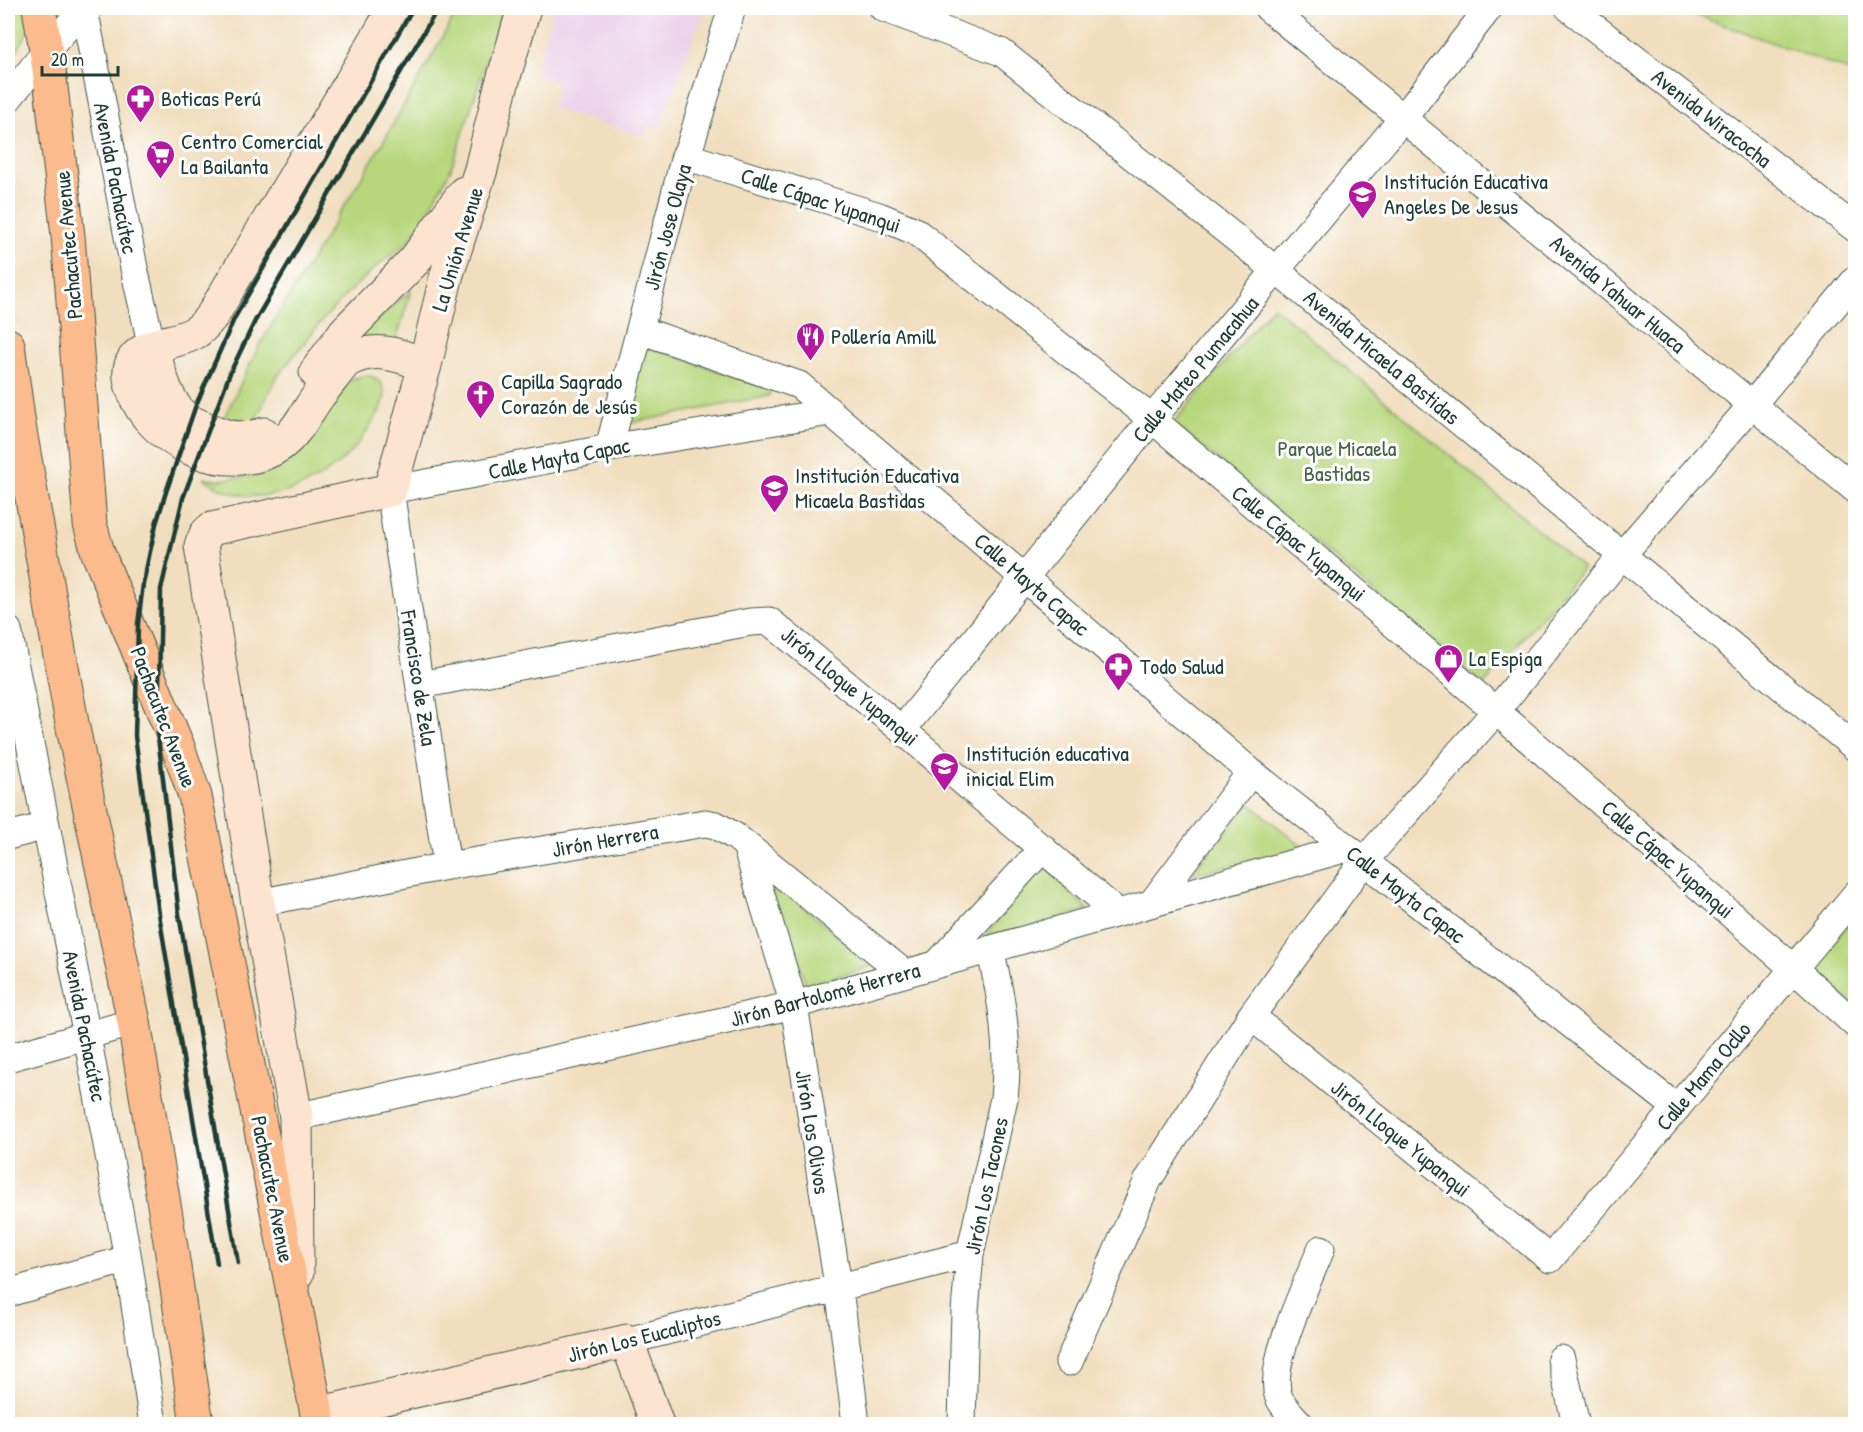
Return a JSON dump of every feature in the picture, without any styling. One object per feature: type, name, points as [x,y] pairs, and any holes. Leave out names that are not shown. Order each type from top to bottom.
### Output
[{"type":"main road","name":"Pachacutec Avenue","points":[[39,8],[47,50],[68,236],[90,524],[98,553],[178,747],[195,796],[318,1419]]},
{"type":"main road","points":[[8,345],[19,425],[72,723],[134,1022],[171,1247],[196,1425]]},
{"type":"street","points":[[8,99],[47,50],[86,8]]},
{"type":"street","name":"Avenida Pachacútec","points":[[86,8],[134,268],[152,347]]},
{"type":"street","points":[[395,8],[212,316],[199,331],[143,351],[135,358],[129,369],[130,382],[136,399],[153,424],[174,439],[202,453],[230,459],[257,455],[280,444],[298,425],[345,362],[353,357],[363,353],[384,351],[425,365]]},
{"type":"street","name":"La Unión Avenue","points":[[390,490],[425,365],[447,274],[481,170],[499,94],[524,8]]},
{"type":"street","name":"Jirón Jose Olaya","points":[[609,448],[685,156],[732,8]]},
{"type":"street","name":"Avenida Micaela Bastidas","points":[[883,8],[1001,52],[1277,271],[1856,748]]},
{"type":"street","name":"Avenida Yahuar Huaca","points":[[1268,8],[1404,117],[1856,490]]},
{"type":"street","name":"Calle Mateo Pumacahua","points":[[902,730],[1152,419],[1404,117],[1489,8]]},
{"type":"street","name":"Avenida Wiracocha","points":[[1569,8],[1856,229]]},
{"type":"street","name":"Calle Cápac Yupanqui","points":[[685,156],[879,216],[915,231],[1152,419],[1496,711],[1793,968],[1856,1026]]},
{"type":"street","points":[[152,347],[171,400],[185,417],[193,423],[226,436],[255,437],[265,433],[282,421],[345,332],[415,260],[481,170]]},
{"type":"street","points":[[415,260],[434,259],[447,274]]},
{"type":"street","points":[[1069,1362],[1148,1180],[1355,855],[1496,711],[1622,555],[1752,405],[1856,279]]},
{"type":"street","points":[[640,330],[799,385],[830,412]]},
{"type":"street","name":"Calle Mayta Capac","points":[[258,903],[201,546],[211,529],[390,490],[609,448],[830,412],[1251,771],[1677,1108]]},
{"type":"street","name":"Francisco de Zela","points":[[390,490],[447,866]]},
{"type":"street","name":"Jirón Lloque Yupanqui","points":[[420,685],[739,624],[769,621],[1118,913]]},
{"type":"street","name":"Avenida Pachacútec","points":[[8,630],[128,1258],[153,1425]]},
{"type":"street","points":[[1152,903],[1251,771]]},
{"type":"street","name":"Jirón Herrera","points":[[258,903],[447,866],[705,823],[725,830],[746,845],[904,973]]},
{"type":"street","points":[[8,836],[46,826]]},
{"type":"street","name":"Jirón Los Olivos","points":[[746,845],[794,1005],[842,1311],[856,1425]]},
{"type":"street","points":[[937,964],[1042,848]]},
{"type":"street","name":"Jirón Bartolomé Herrera","points":[[297,1117],[794,1005],[1152,903],[1355,855]]},
{"type":"street","name":"Calle Mama Ocllo","points":[[1550,1259],[1856,894]]},
{"type":"street","points":[[258,903],[297,1117],[297,1314]]},
{"type":"street","name":"Jirón Los Tacones","points":[[962,1425],[964,1311],[970,1254],[1005,1098],[1007,1077],[1000,992],[990,949]]},
{"type":"street","name":"Jirón Lloque Yupanqui","points":[[1251,1016],[1550,1259]]},
{"type":"street","points":[[8,1058],[134,1022]]},
{"type":"street","points":[[1300,1425],[1278,1396],[1276,1378],[1284,1343],[1321,1249]]},
{"type":"street","name":"Jirón Los Eucaliptos","points":[[318,1419],[970,1254]]},
{"type":"street","points":[[8,1293],[128,1258]]},
{"type":"street","points":[[627,1341],[657,1425]]},
{"type":"street","points":[[1561,1359],[1576,1425]]},
{"type":"shaded area","points":[[553,8],[705,8],[660,127],[648,125],[644,136],[551,108],[558,83],[535,75]]},
{"type":"green space","points":[[8,8],[27,8],[30,28],[8,67]]},
{"type":"green space","points":[[459,8],[503,8],[450,171],[423,221],[408,242],[376,267],[320,323],[277,377],[252,422],[217,432],[259,346],[382,144]]},
{"type":"green space","points":[[1693,8],[1855,8],[1855,73],[1691,13]]},
{"type":"green space","points":[[411,291],[395,344],[354,339]]},
{"type":"green space","name":"Parque Micaela Bastidas","points":[[1273,306],[1583,568],[1484,685],[1173,423]]},
{"type":"green space","points":[[641,344],[770,389],[770,396],[629,423]]},
{"type":"green space","points":[[367,375],[379,381],[384,389],[384,398],[379,411],[361,440],[347,456],[313,481],[274,495],[253,496],[228,492],[203,478],[220,480],[255,475],[271,469],[286,459],[351,379]]},
{"type":"green space","points":[[1250,804],[1304,848],[1190,875]]},
{"type":"green space","points":[[1042,864],[1088,910],[981,941]]},
{"type":"green space","points":[[765,875],[873,966],[807,986]]},
{"type":"green space","points":[[1855,916],[1855,1006],[1811,968]]},
{"type":"railway","points":[[217,1263],[159,914],[135,736],[138,624],[143,584],[156,524],[166,492],[196,405],[234,319],[413,8]]},
{"type":"railway","points":[[238,1263],[179,914],[158,737],[161,589],[183,498],[230,373],[255,321],[438,8]]},
{"type":"place","name":"Boticas Perú","points":[[140,124]]},
{"type":"place","name":"Centro Comercial La Bailanta","points":[[160,180]]},
{"type":"place","name":"Institución Educativa Angeles De Jesus","points":[[1363,220]]},
{"type":"place","name":"Pollería Amill","points":[[810,362]]},
{"type":"place","name":"Capilla Sagrado Corazón de Jesús","points":[[480,420]]},
{"type":"place","name":"Institución Educativa Micaela Bastidas","points":[[774,514]]},
{"type":"place","name":"La Espiga","points":[[1448,684]]},
{"type":"place","name":"Todo Salud","points":[[1119,692]]},
{"type":"place","name":"Institución educativa inicial Elim","points":[[945,792]]}]
